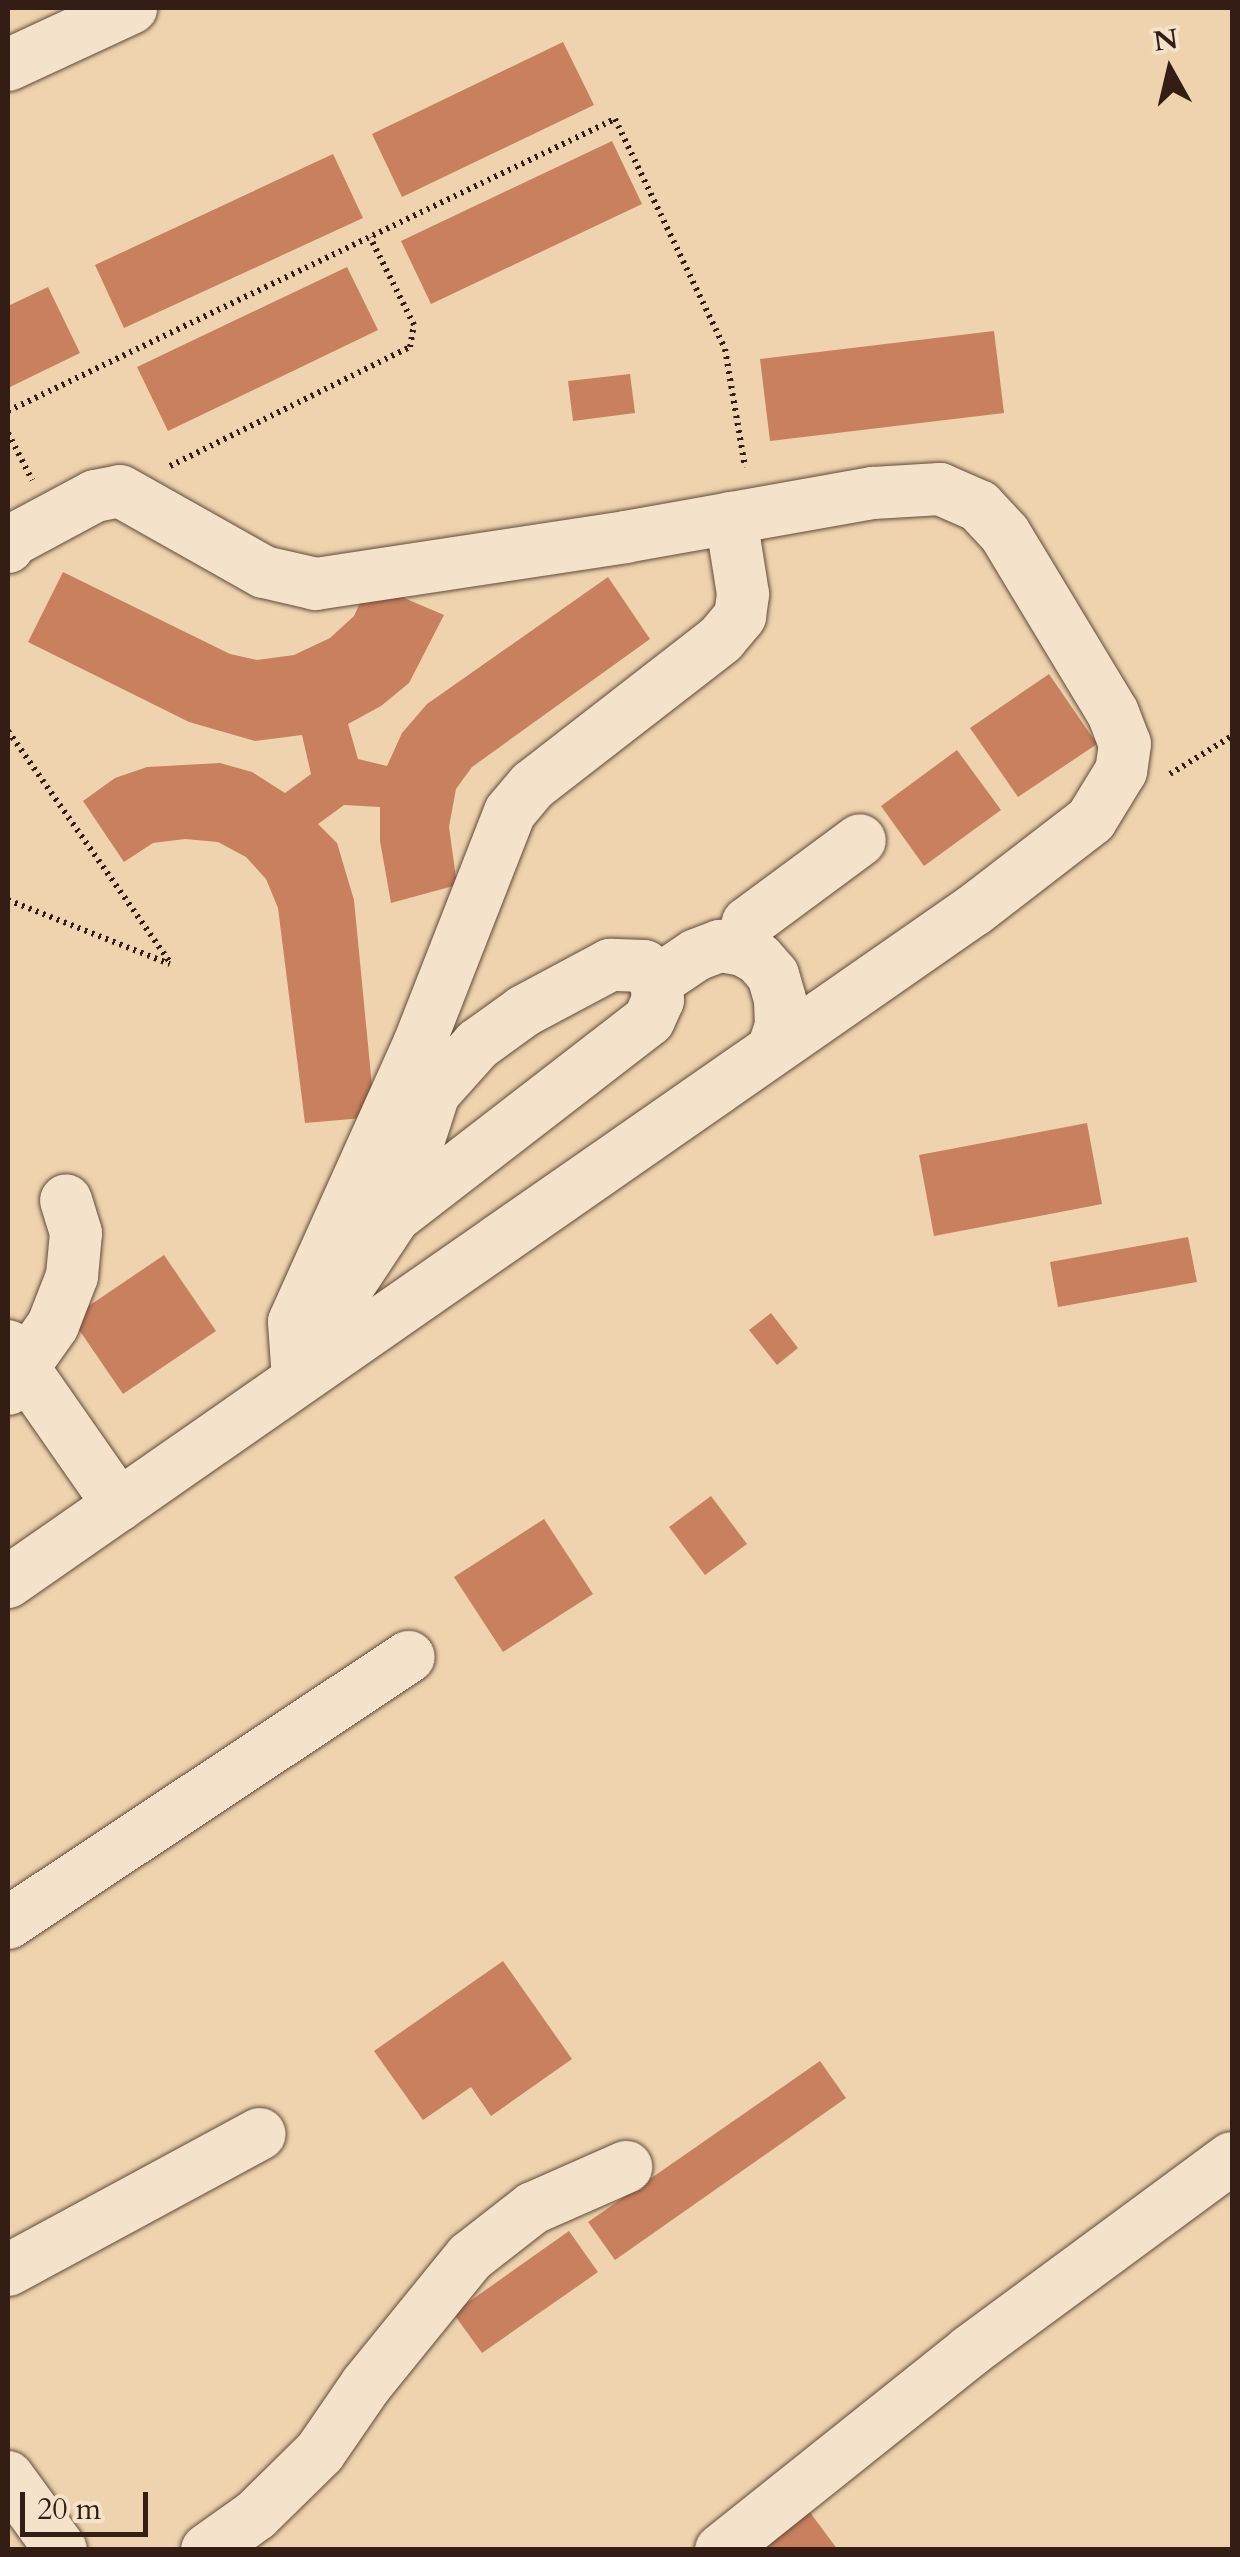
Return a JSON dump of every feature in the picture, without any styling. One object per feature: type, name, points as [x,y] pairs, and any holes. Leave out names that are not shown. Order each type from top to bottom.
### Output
[{"type":"street","points":[[8,65],[132,8]]},
{"type":"street","points":[[8,547],[95,496],[120,492],[264,572],[316,584],[873,493],[940,489],[979,506],[1005,534],[1113,714],[1124,744],[1121,771],[1091,820],[974,910],[833,1008],[777,1024],[8,1582]]},
{"type":"street","points":[[287,1379],[294,1322],[419,1044],[510,812],[533,785],[721,640],[740,616],[742,516]]},
{"type":"street","points":[[743,950],[748,922],[860,840]]},
{"type":"street","points":[[656,982],[696,955],[720,946],[743,950],[772,975],[777,1024]]},
{"type":"street","points":[[287,1379],[394,1217],[434,1093],[478,1044],[524,1011],[610,965],[628,962],[644,966],[656,982],[658,1000],[649,1020],[394,1217]]},
{"type":"street","points":[[66,1201],[76,1233],[72,1276],[52,1325],[13,1368],[118,1504]]},
{"type":"street","points":[[8,1923],[409,1657]]},
{"type":"street","points":[[8,2270],[260,2134]]},
{"type":"street","points":[[721,2550],[970,2351],[1232,2158]]},
{"type":"street","points":[[207,2550],[256,2515],[320,2452],[366,2385],[470,2257],[532,2208],[626,2167]]},
{"type":"street","points":[[8,2477],[61,2550]]},
{"type":"path","points":[[8,411],[615,119],[724,349],[742,516]]},
{"type":"path","points":[[120,492],[410,347],[414,325],[370,236]]},
{"type":"path","points":[[8,731],[171,964],[8,900]]},
{"type":"building","points":[[563,42],[594,105],[402,197],[372,134]]},
{"type":"building","points":[[612,141],[642,204],[431,304],[401,241]]},
{"type":"building","points":[[333,154],[363,218],[124,328],[95,265]]},
{"type":"building","points":[[347,267],[378,330],[168,431],[137,367]]},
{"type":"building","points":[[48,287],[80,353],[8,388],[8,306]]},
{"type":"building","points":[[994,331],[1004,413],[770,441],[760,359]]},
{"type":"building","points":[[630,374],[635,413],[573,421],[568,381]]},
{"type":"building","points":[[63,572],[230,654],[257,660],[294,655],[330,638],[354,616],[369,583],[444,615],[409,683],[381,706],[348,724],[358,759],[387,766],[402,733],[427,704],[608,577],[650,639],[472,767],[456,789],[449,827],[457,885],[391,903],[380,841],[380,807],[344,805],[318,824],[337,843],[354,900],[375,1117],[305,1123],[278,908],[266,879],[246,857],[218,842],[185,839],[153,843],[124,862],[83,801],[115,778],[147,767],[220,763],[252,772],[285,793],[311,774],[302,735],[255,741],[189,722],[28,642]]},
{"type":"building","points":[[1049,674],[1097,744],[1018,797],[970,728]]},
{"type":"building","points":[[957,750],[1001,810],[924,866],[881,806]]},
{"type":"building","points":[[1087,1123],[1102,1204],[934,1236],[919,1155]]},
{"type":"building","points":[[1188,1237],[1197,1282],[1058,1307],[1050,1262]]},
{"type":"building","points":[[164,1255],[216,1331],[123,1394],[71,1318]]},
{"type":"building","points":[[771,1313],[798,1348],[777,1365],[749,1330]]},
{"type":"building","points":[[711,1496],[747,1544],[705,1575],[669,1527]]},
{"type":"building","points":[[544,1519],[593,1594],[503,1652],[454,1577]]},
{"type":"building","points":[[503,1961],[572,2059],[491,2116],[471,2087],[423,2120],[374,2051]]},
{"type":"building","points":[[820,2061],[846,2098],[615,2260],[588,2222]]},
{"type":"building","points":[[569,2231],[598,2272],[482,2353],[453,2313]]},
{"type":"building","points":[[806,2507],[838,2550],[748,2550]]}]
